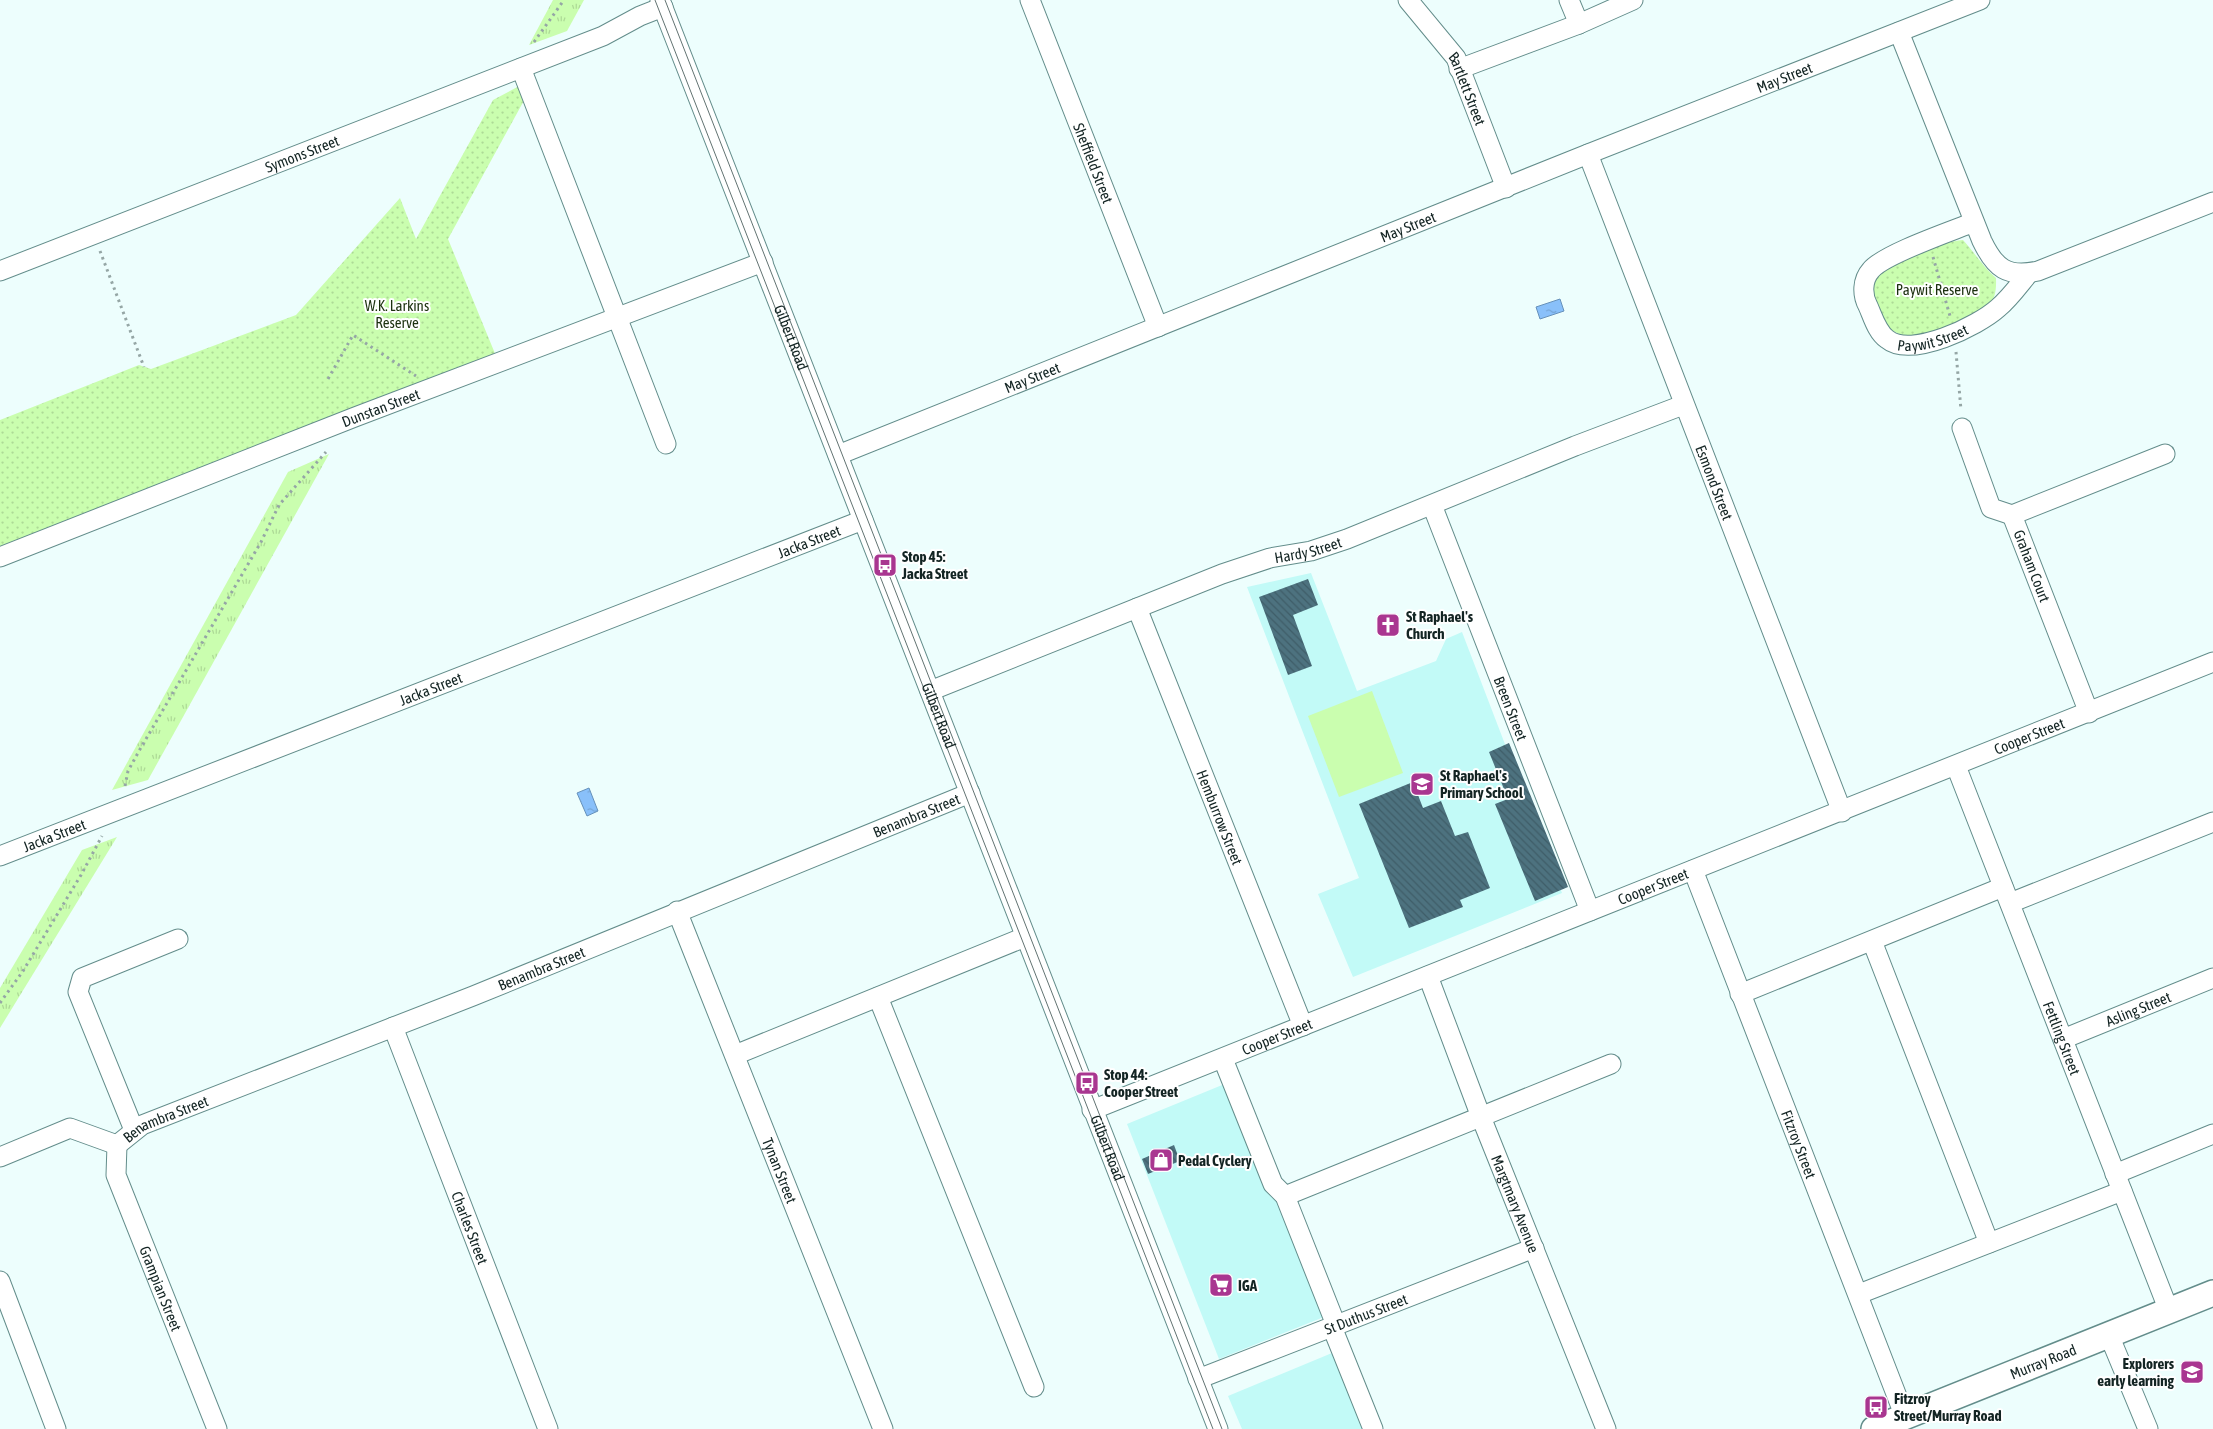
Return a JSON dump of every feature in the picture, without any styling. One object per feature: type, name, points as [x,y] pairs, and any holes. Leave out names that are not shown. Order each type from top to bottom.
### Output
[{"type":"main road","name":"Murray Road","points":[[1874,1429],[2213,1293]]},
{"type":"street","name":"Sheffield Street","points":[[1030,0],[1158,327]]},
{"type":"street","name":"Bartlett Street","points":[[1408,0],[1456,58],[1458,69],[1506,188]]},
{"type":"street","points":[[1569,0],[1578,24]]},
{"type":"street","points":[[1458,69],[1578,24],[1633,0]]},
{"type":"street","name":"May Street","points":[[838,455],[1588,154],[1980,0]]},
{"type":"street","name":"Symons Street","points":[[0,271],[603,36],[643,26],[663,8]]},
{"type":"street","name":"Gilbert Road","points":[[663,8],[1218,1429]]},
{"type":"street","points":[[1899,32],[1974,222],[1988,252],[1998,265],[2012,273],[2029,273],[2050,267],[2213,202]]},
{"type":"street","points":[[521,68],[666,444]]},
{"type":"street","name":"Esmond Street","points":[[1588,154],[1683,405],[1842,812]]},
{"type":"street","name":"Paywit Street","points":[[1974,222],[1888,258],[1875,266],[1866,280],[1864,288],[1866,302],[1882,334],[1895,344],[1903,346],[1923,345],[1987,316],[1998,308],[2029,273]]},
{"type":"street","name":"Dunstan Street","points":[[0,556],[616,316],[763,262]]},
{"type":"street","name":"Hardy Street","points":[[930,691],[1222,574],[1270,558],[1311,551],[1683,405]]},
{"type":"street","points":[[1962,428],[1991,508],[2012,516]]},
{"type":"street","name":"Graham Court","points":[[2089,713],[2012,516],[2165,454]]},
{"type":"street","name":"Breen Street","points":[[1432,505],[1590,911]]},
{"type":"street","name":"Jacka Street","points":[[0,856],[863,520]]},
{"type":"street","name":"Hemburrow Street","points":[[1137,608],[1303,1026]]},
{"type":"street","name":"Cooper Street","points":[[1092,1110],[1842,812],[2213,662]]},
{"type":"street","name":"Fettling Street","points":[[1956,766],[2169,1311]]},
{"type":"street","name":"Benambra Street","points":[[117,1145],[134,1130],[970,793]]},
{"type":"street","points":[[1740,994],[1872,940],[2007,895],[2213,822]]},
{"type":"street","name":"Fitzroy Street","points":[[1693,870],[1905,1417]]},
{"type":"street","name":"Tynan Street","points":[[678,911],[883,1429]]},
{"type":"street","points":[[735,1055],[1025,937]]},
{"type":"street","points":[[134,1130],[78,992],[82,978],[178,939]]},
{"type":"street","points":[[1872,940],[1989,1243]]},
{"type":"street","name":"Margtmary Avenue","points":[[1428,976],[1481,1117],[1606,1429]]},
{"type":"street","name":"Asling Street","points":[[2063,1039],[2213,978]]},
{"type":"street","points":[[878,997],[1034,1387]]},
{"type":"street","name":"Charles Street","points":[[393,1027],[548,1429]]},
{"type":"street","points":[[1223,1058],[1273,1184],[1285,1196],[1373,1429]]},
{"type":"street","points":[[1285,1196],[1611,1064]]},
{"type":"street","points":[[0,1157],[70,1128],[117,1145]]},
{"type":"street","points":[[1858,1294],[1989,1243],[2119,1183],[2213,1134]]},
{"type":"street","name":"Grampian Street","points":[[117,1145],[116,1175],[217,1429]]},
{"type":"street","name":"St Duthus Street","points":[[1198,1379],[1534,1248]]},
{"type":"street","points":[[0,1282],[56,1429]]},
{"type":"street","points":[[2109,1335],[2148,1429]]},
{"type":"path","points":[[533,44],[564,0]]},
{"type":"path","points":[[94,235],[144,367]]},
{"type":"path","points":[[1928,241],[1954,332],[1962,428]]},
{"type":"path","points":[[328,379],[353,335],[417,376]]},
{"type":"path","points":[[125,786],[128,771],[139,751],[261,542],[279,506],[326,452]]},
{"type":"path","points":[[0,1003],[23,971],[102,836]]},
{"type":"shaded area","name":"St Raphael's Primary School","points":[[1311,573],[1357,691],[1436,661],[1446,639],[1462,632],[1562,893],[1353,977],[1318,894],[1359,878],[1247,587]]},
{"type":"shaded area","points":[[1227,1083],[1334,1313],[1219,1359],[1127,1124]]},
{"type":"shaded area","points":[[1332,1353],[1363,1429],[1242,1429],[1228,1396]]},
{"type":"green space","points":[[553,0],[584,0],[567,31],[529,45]]},
{"type":"green space","name":"W.K. Larkins Reserve","points":[[523,84],[527,95],[448,239],[496,356],[0,547],[0,420],[139,365],[151,369],[296,315],[400,198],[416,239],[493,100]]},
{"type":"green space","name":"Paywit Reserve","points":[[1963,240],[1996,278],[1995,294],[1990,304],[1982,311],[1962,322],[1931,334],[1907,336],[1897,333],[1888,327],[1876,310],[1873,300],[1876,280],[1882,271],[1897,261],[1920,251]]},
{"type":"green space","points":[[329,454],[148,780],[112,790],[288,472]]},
{"type":"green space","points":[[1372,691],[1403,773],[1339,797],[1308,716]]},
{"type":"green space","points":[[117,837],[0,1028],[0,988],[82,850]]},
{"type":"water","points":[[1560,299],[1564,311],[1540,319],[1536,307]]},
{"type":"water","points":[[589,788],[598,811],[587,816],[577,793]]},
{"type":"building","points":[[1308,579],[1318,605],[1293,615],[1312,666],[1288,675],[1259,597]]},
{"type":"building","points":[[1509,743],[1568,887],[1535,901],[1495,804],[1508,799],[1489,752]]},
{"type":"building","points":[[1413,782],[1423,808],[1441,801],[1455,836],[1468,832],[1490,888],[1460,900],[1463,907],[1409,928],[1359,804]]},
{"type":"building","name":"Pedal Cyclery","points":[[1174,1145],[1180,1161],[1148,1174],[1142,1159]]},
{"type":"tram line","points":[[655,0],[1213,1429]]},
{"type":"tram line","points":[[665,0],[1222,1429]]},
{"type":"place","name":"Stop 45: Jacka Street","points":[[885,565]]},
{"type":"place","name":"St Raphael's Church","points":[[1388,625]]},
{"type":"place","name":"St Raphael's Primary School","points":[[1422,784]]},
{"type":"place","name":"Stop 44: Cooper Street","points":[[1087,1083]]},
{"type":"place","name":"Pedal Cyclery","points":[[1161,1160]]},
{"type":"place","name":"IGA","points":[[1221,1285]]},
{"type":"place","name":"Explorers early learning","points":[[2192,1372]]},
{"type":"place","name":"Fitzroy Street/Murray Road","points":[[1876,1407]]}]
